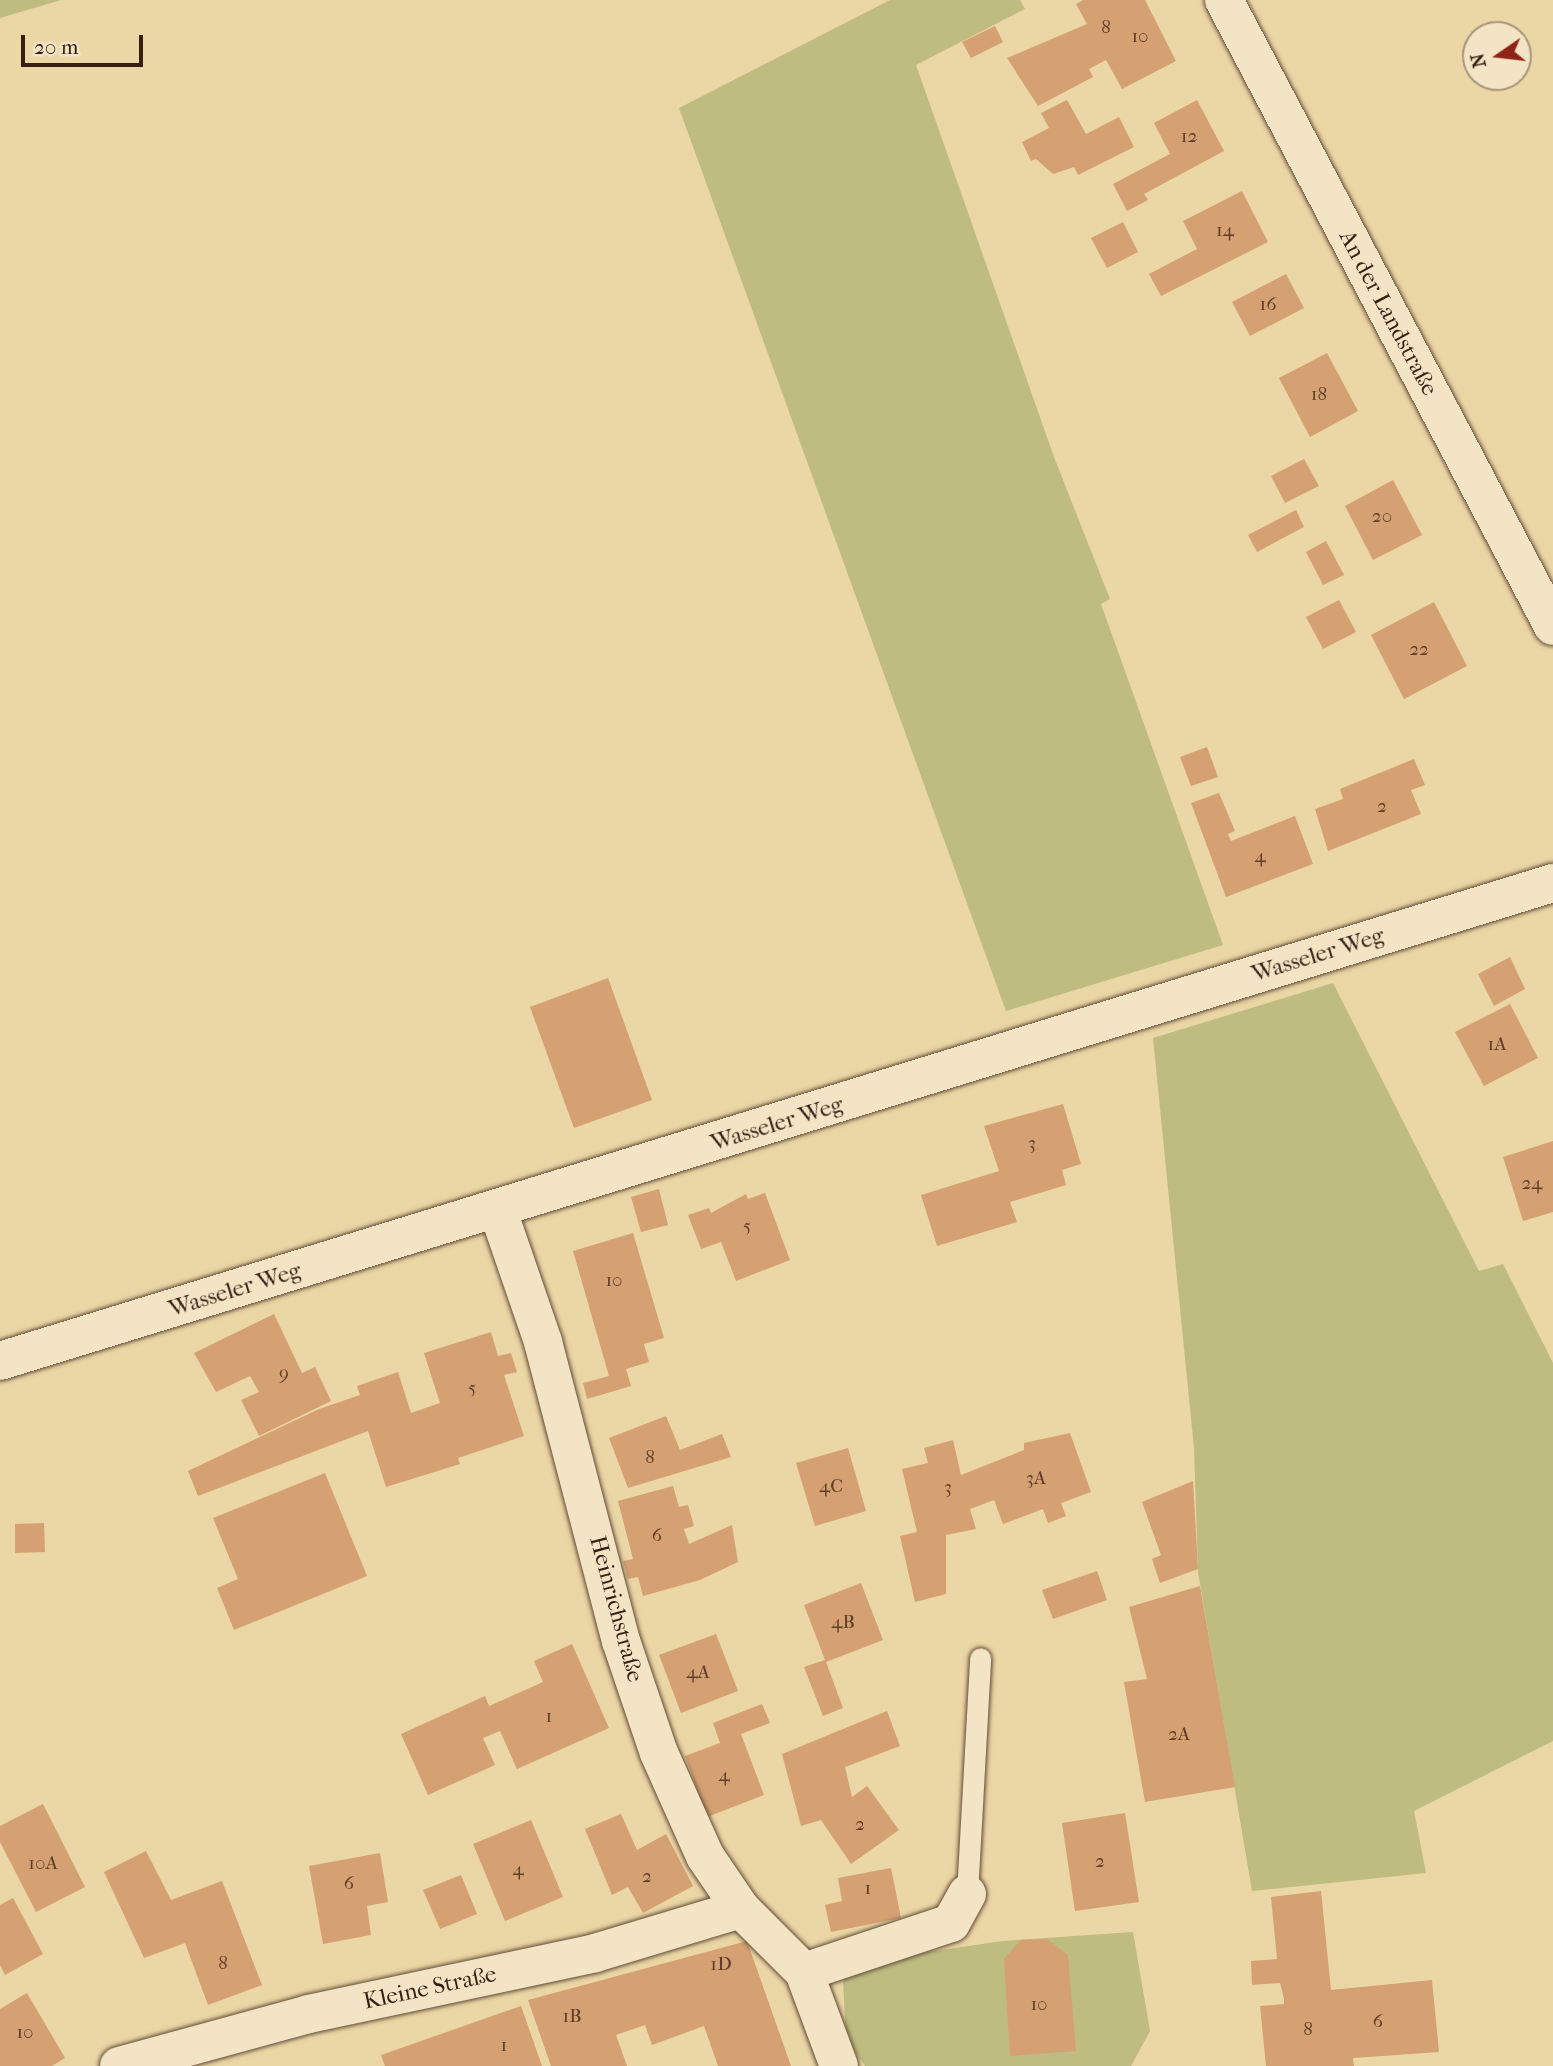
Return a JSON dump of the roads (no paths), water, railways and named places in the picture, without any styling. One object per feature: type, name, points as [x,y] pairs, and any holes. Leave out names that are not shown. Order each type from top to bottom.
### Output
[{"type":"street","name":"An der Landstraße","points":[[1224,0],[1553,626]]},
{"type":"street","name":"Wasseler Weg","points":[[0,1362],[1553,883]]},
{"type":"street","name":"Heinrichstraße","points":[[498,1210],[543,1342],[621,1641],[659,1753],[705,1856],[741,1909],[804,1972]]},
{"type":"street","points":[[839,2066],[804,1972],[951,1923],[967,1894]]},
{"type":"street","name":"Kleine Straße","points":[[119,2066],[309,2014],[595,1953],[741,1909]]},
{"type":"lane","points":[[967,1894],[980,1658]]}]
